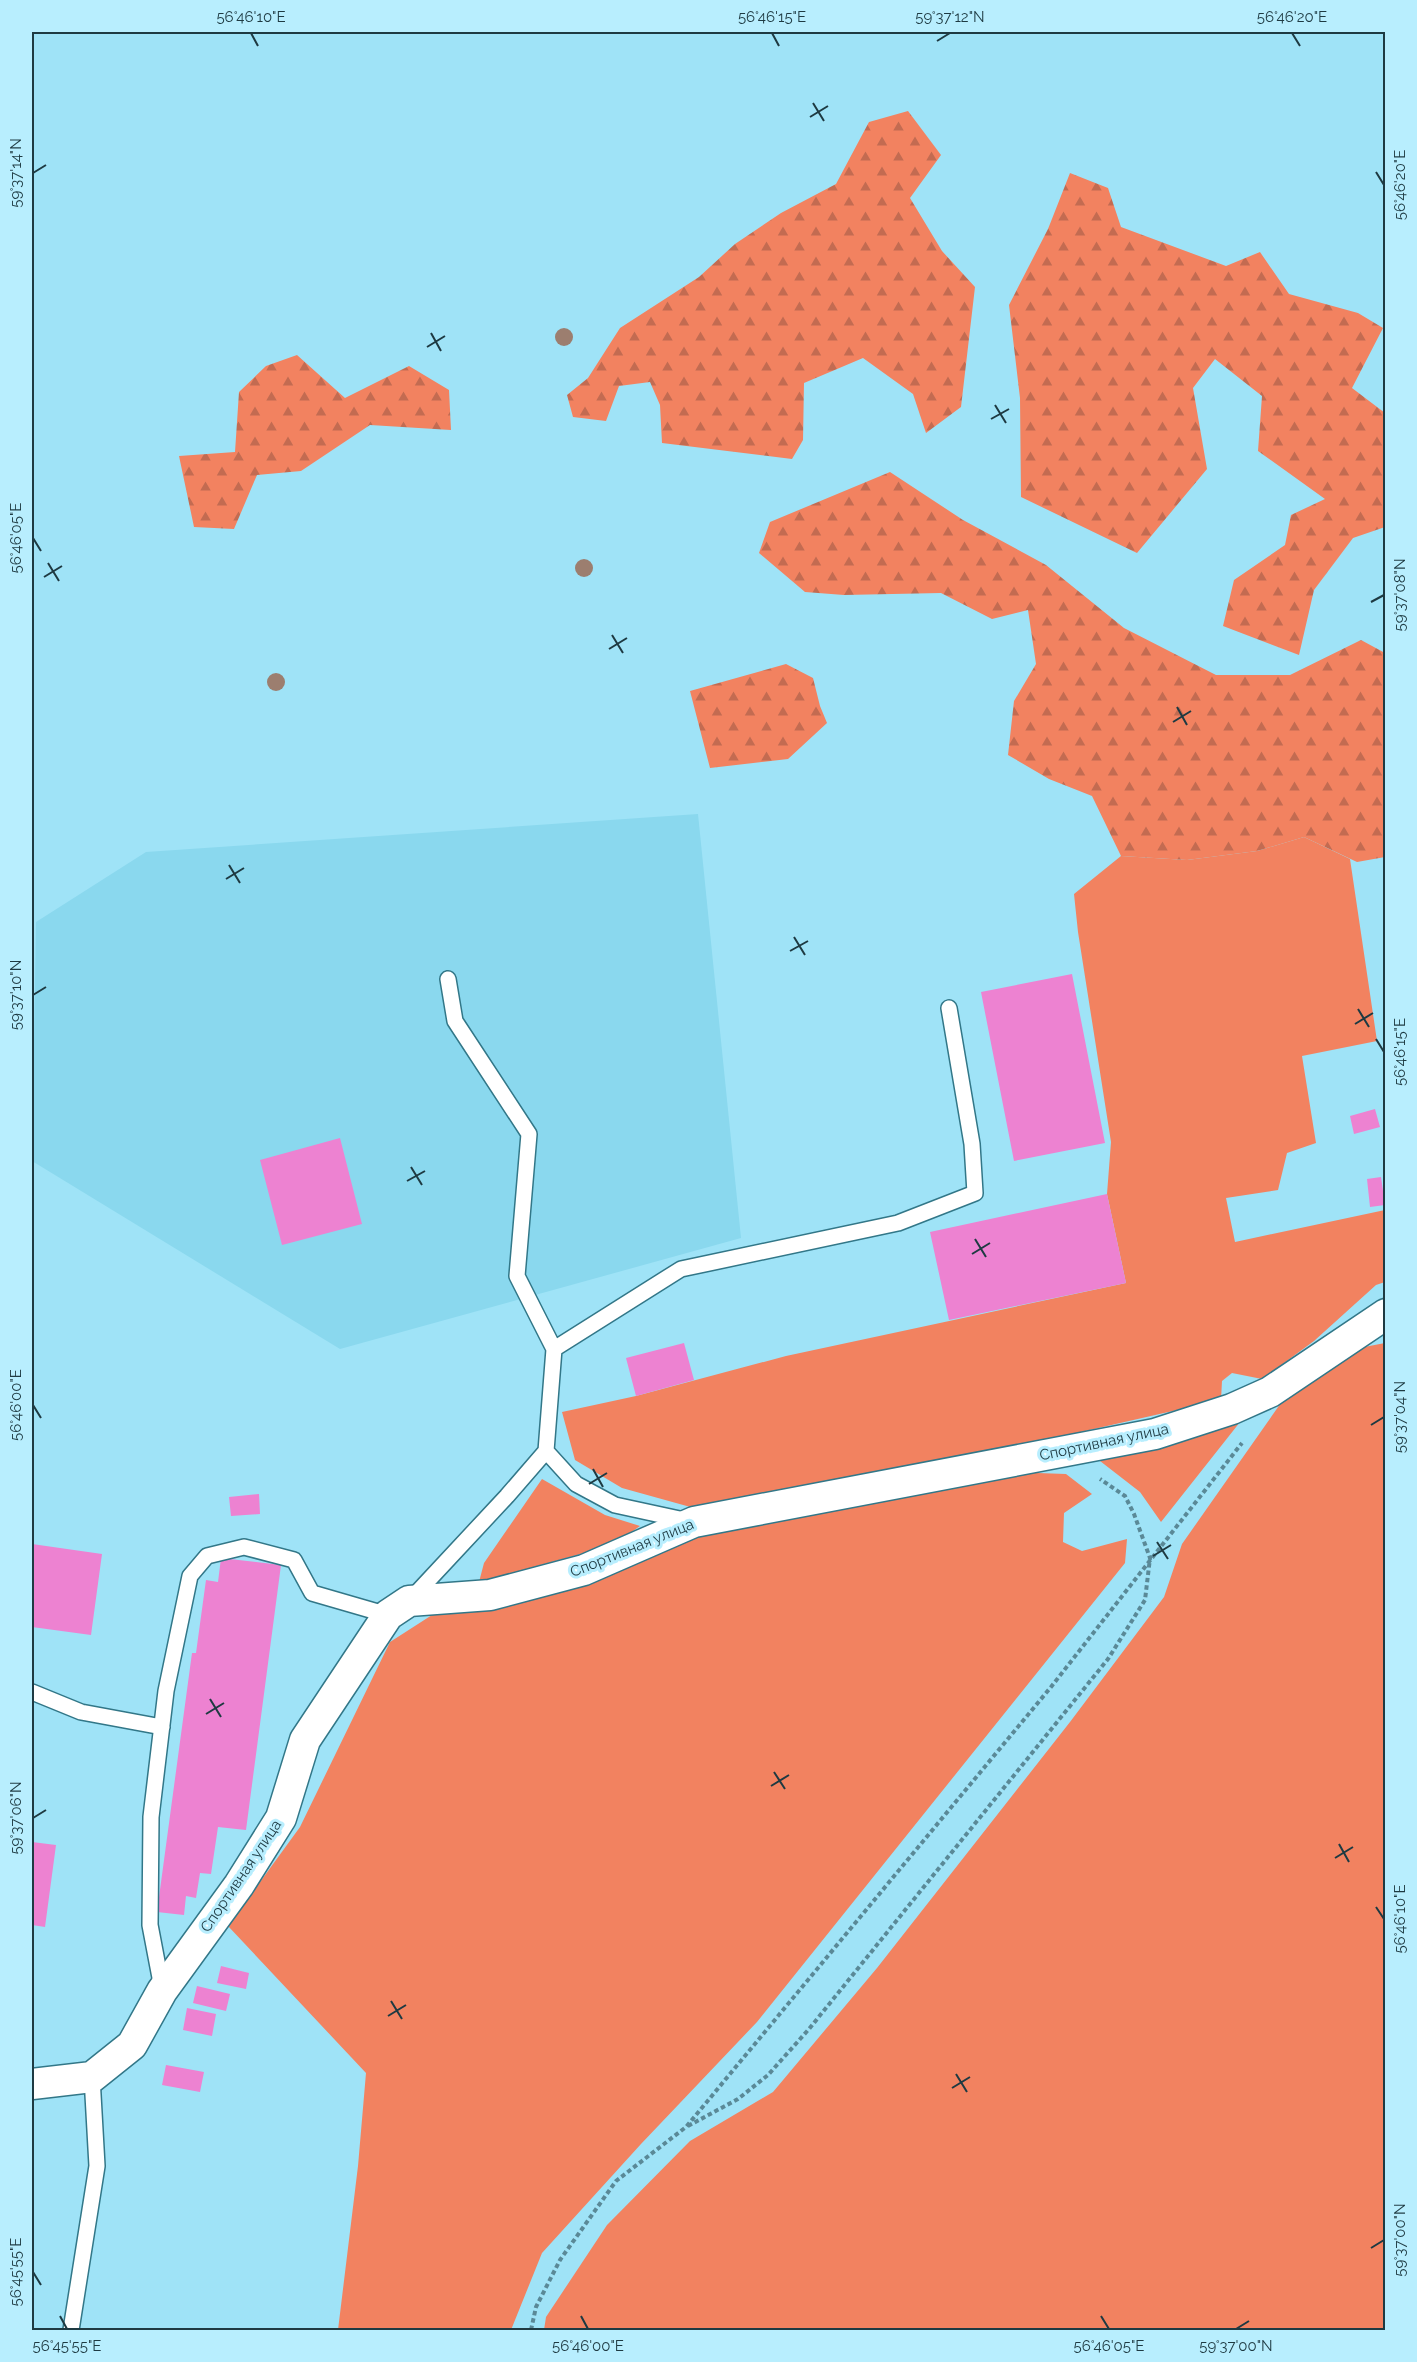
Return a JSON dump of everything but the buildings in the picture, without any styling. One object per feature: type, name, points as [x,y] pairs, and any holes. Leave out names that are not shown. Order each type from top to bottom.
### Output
[{"type":"street","name":"Спортивная улица","points":[[92,2077],[132,2045],[162,1991],[238,1885],[281,1818],[305,1740],[399,1608],[490,1595],[584,1570],[694,1522],[1155,1434],[1232,1409],[1270,1392],[1386,1314]]},
{"type":"street","points":[[32,2084],[92,2077]]},
{"type":"lane","points":[[162,1991],[150,1925],[151,1817],[166,1691],[190,1576],[207,1556],[244,1547],[294,1560],[312,1593],[399,1608],[507,1496],[546,1451],[554,1349],[517,1276],[528,1134],[455,1021],[448,979]]},
{"type":"lane","points":[[554,1349],[681,1269],[898,1223],[975,1193],[972,1144],[949,1008]]},
{"type":"lane","points":[[546,1451],[576,1484],[615,1505],[694,1522]]},
{"type":"lane","points":[[32,1692],[81,1712],[162,1727]]},
{"type":"lane","points":[[71,2331],[97,2166],[92,2077]]},
{"type":"path","points":[[686,2127],[1051,1687],[1243,1440]]},
{"type":"path","points":[[531,2331],[536,2307],[560,2260],[616,2181],[686,2127],[738,2099],[768,2075],[817,2020],[1108,1659],[1145,1600],[1150,1558],[1125,1496],[1052,1453]]},
{"type":"shaded area","points":[[698,814],[741,1238],[340,1349],[32,1161],[36,922],[146,852]]},
{"type":"green space","points":[[908,111],[941,155],[910,198],[942,251],[975,287],[961,407],[926,433],[913,394],[863,358],[804,383],[803,440],[792,459],[662,443],[660,405],[650,382],[619,386],[606,421],[573,417],[567,395],[588,378],[620,328],[699,277],[735,244],[781,213],[836,184],[869,122]]},
{"type":"green space","points":[[1070,173],[1108,188],[1121,227],[1226,266],[1260,252],[1289,294],[1358,313],[1383,328],[1352,388],[1385,413],[1385,527],[1353,538],[1314,590],[1299,655],[1223,626],[1234,580],[1285,545],[1291,515],[1325,499],[1258,451],[1262,396],[1215,359],[1193,388],[1207,469],[1137,553],[1021,497],[1020,398],[1009,305],[1048,229]]},
{"type":"green space","points":[[297,355],[345,398],[409,366],[449,390],[451,430],[370,425],[301,471],[257,475],[234,529],[194,527],[179,456],[235,452],[239,392],[266,366]]},
{"type":"green space","points":[[890,472],[963,520],[1046,565],[1124,628],[1216,675],[1290,675],[1361,640],[1385,653],[1385,857],[1357,862],[1304,837],[1257,851],[1187,860],[1121,856],[1092,796],[1049,779],[1008,755],[1014,701],[1036,664],[1028,610],[992,619],[941,593],[844,595],[805,592],[759,553],[770,522]]},
{"type":"green space","points":[[786,664],[813,678],[827,723],[788,759],[710,768],[690,691]]},
{"type":"green space","points":[[1304,837],[1350,859],[1377,1041],[1302,1056],[1316,1143],[1287,1153],[1278,1190],[1226,1198],[1235,1242],[1385,1210],[1385,1282],[1376,1285],[1314,1341],[1262,1379],[1232,1373],[1222,1381],[1221,1400],[988,1453],[694,1508],[622,1488],[575,1460],[562,1412],[636,1396],[786,1356],[1126,1283],[1107,1194],[1111,1142],[1074,894],[1121,856],[1187,860],[1257,851]]},
{"type":"green space","points":[[1385,1343],[1385,2330],[544,2330],[546,2317],[607,2225],[690,2141],[773,2092],[877,1968],[1070,1722],[1164,1597],[1182,1544],[1283,1400],[1354,1349]]},
{"type":"green space","points":[[1244,1417],[1161,1522],[1140,1492],[1091,1454]]},
{"type":"green space","points":[[1011,1472],[1066,1474],[1092,1494],[1064,1513],[1063,1542],[1082,1551],[1127,1539],[1125,1563],[757,2022],[542,2253],[511,2330],[338,2330],[358,2166],[366,2073],[228,1926],[300,1827],[390,1642],[432,1615],[576,1585],[709,1532]]},
{"type":"green space","points":[[542,1479],[605,1515],[640,1526],[613,1545],[479,1582],[484,1563]]}]
